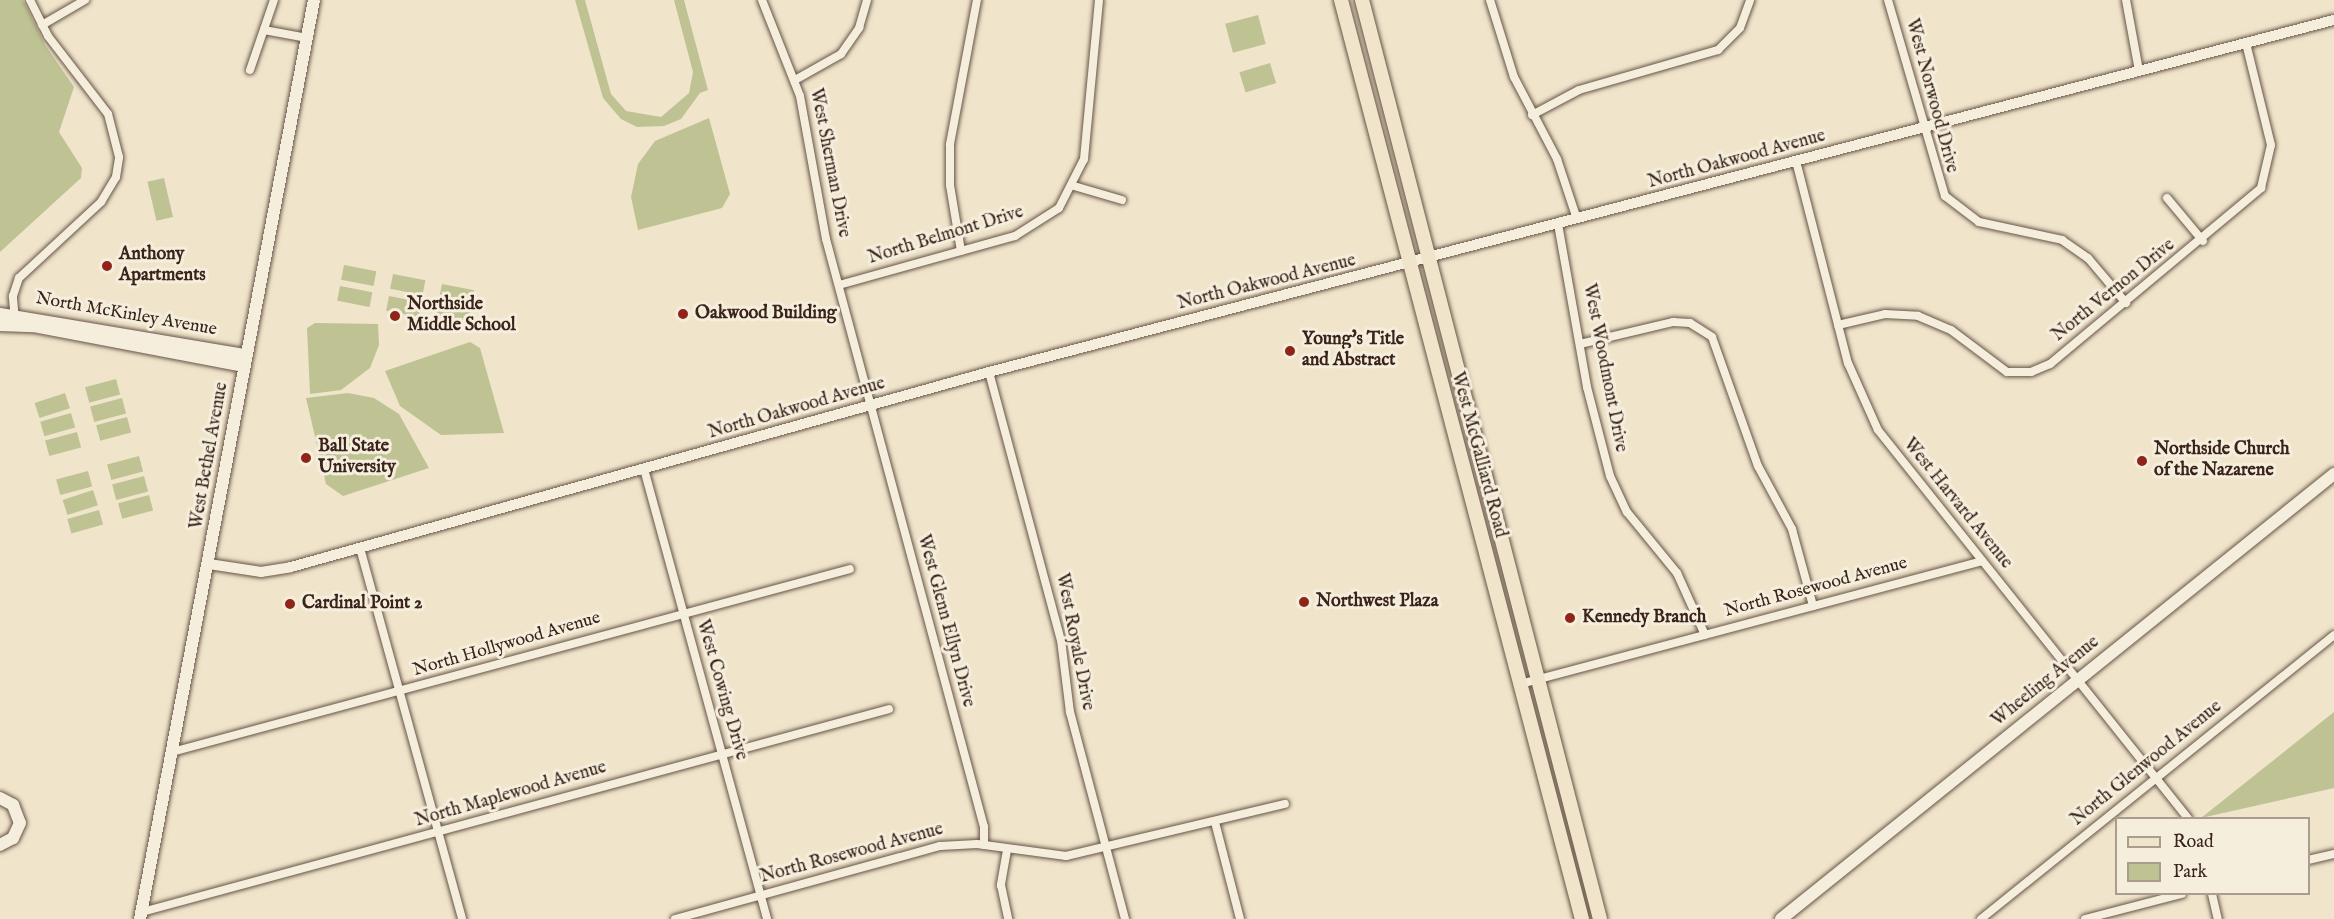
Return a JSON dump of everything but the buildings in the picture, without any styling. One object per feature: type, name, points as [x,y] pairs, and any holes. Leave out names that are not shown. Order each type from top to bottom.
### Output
[{"type":"main road","name":"West Bethel Avenue","points":[[141,915],[314,0]]},
{"type":"main road","name":"West McGalliard Road","points":[[1341,0],[1582,919]]},
{"type":"main road","name":"West McGalliard Road","points":[[1362,0],[1600,919]]},
{"type":"main road","name":"North McKinley Avenue","points":[[0,314],[245,361]]},
{"type":"main road","name":"North McKinley Avenue","points":[[0,325],[15,318]]},
{"type":"main road","name":"Wheeling Avenue","points":[[1781,919],[2334,474]]},
{"type":"main road","points":[[0,798],[13,805],[20,823],[13,838],[0,845]]},
{"type":"street","points":[[15,318],[19,278],[101,202],[116,177],[119,157],[108,114],[42,25],[30,0]]},
{"type":"street","points":[[42,25],[85,0]]},
{"type":"street","points":[[250,70],[274,0]]},
{"type":"street","name":"West Sherman Drive","points":[[762,0],[795,80],[839,285],[872,405]]},
{"type":"street","points":[[795,80],[841,54],[859,28],[867,0]]},
{"type":"street","points":[[961,251],[950,185],[950,144],[977,0]]},
{"type":"street","name":"North Belmont Drive","points":[[839,285],[1034,228],[1074,186],[1084,159],[1099,0]]},
{"type":"street","points":[[1490,0],[1532,115],[1557,159],[1577,219]]},
{"type":"street","points":[[1532,115],[1579,90],[1718,50],[1740,28],[1750,0]]},
{"type":"street","name":"West Norwood Drive","points":[[1888,0],[1940,188],[1959,211],[1979,222],[2062,240],[2088,258],[2126,303]]},
{"type":"street","points":[[2126,0],[2139,71]]},
{"type":"street","name":"North Oakwood Avenue","points":[[209,564],[261,572],[360,548],[989,372],[1410,265],[2334,20]]},
{"type":"street","points":[[264,30],[307,38]]},
{"type":"street","name":"North Vernon Drive","points":[[1838,325],[1885,314],[1918,316],[1952,330],[1997,368],[2025,373],[2050,364],[2252,201],[2271,160],[2246,44]]},
{"type":"street","name":"West Harvard Avenue","points":[[1796,161],[1838,325],[1859,392],[1878,429],[2186,817]]},
{"type":"street","points":[[1074,186],[1122,200]]},
{"type":"street","points":[[2167,198],[2203,241]]},
{"type":"street","name":"West Woodmont Drive","points":[[1558,224],[1580,344],[1610,476],[1627,512],[1677,573],[1705,635]]},
{"type":"street","points":[[1580,344],[1673,322],[1690,323],[1712,337],[1758,466],[1791,529],[1813,606]]},
{"type":"street","name":"West Royale Drive","points":[[989,372],[1061,640],[1068,701],[1125,919]]},
{"type":"street","name":"West Glenn Ellyn Drive","points":[[872,405],[984,827],[984,845]]},
{"type":"street","name":"West Cowing Drive","points":[[644,469],[767,919]]},
{"type":"street","points":[[360,548],[462,919]]},
{"type":"street","name":"North Rosewood Avenue","points":[[1520,684],[1982,561]]},
{"type":"street","name":"North Hollywood Avenue","points":[[172,752],[850,569]]},
{"type":"street","name":"North Glenwood Avenue","points":[[1981,919],[2334,635]]},
{"type":"street","name":"North Maplewood Avenue","points":[[141,915],[889,709]]},
{"type":"street","name":"North Rosewood Avenue","points":[[675,919],[940,846],[984,845],[1047,857],[1108,849],[1285,804]]},
{"type":"street","points":[[1215,822],[1240,919]]},
{"type":"street","points":[[1007,850],[1001,885],[1008,919]]},
{"type":"street","points":[[2310,860],[2334,854]]},
{"type":"street","points":[[2085,919],[2178,895]]},
{"type":"street","points":[[2212,895],[2218,919]]},
{"type":"green space","points":[[0,0],[23,0],[45,45],[74,87],[59,132],[82,168],[81,178],[0,252]]},
{"type":"green space","points":[[575,0],[585,0],[611,94],[626,111],[661,117],[689,93],[693,72],[674,0],[684,0],[708,90],[700,93],[681,119],[664,126],[637,127],[621,119],[603,98]]},
{"type":"green space","points":[[1258,15],[1266,44],[1233,53],[1225,24]]},
{"type":"green space","points":[[1270,63],[1276,83],[1246,92],[1239,72]]},
{"type":"green space","points":[[709,118],[730,194],[722,208],[638,230],[631,197],[638,164],[655,141]]},
{"type":"green space","points":[[164,178],[173,217],[156,221],[147,182]]},
{"type":"green space","points":[[344,265],[376,271],[374,286],[341,280]]},
{"type":"green space","points":[[393,274],[425,280],[423,295],[390,289]]},
{"type":"green space","points":[[442,284],[474,290],[472,305],[439,299]]},
{"type":"green space","points":[[340,286],[372,292],[370,307],[337,301]]},
{"type":"green space","points":[[389,296],[421,302],[419,317],[386,311]]},
{"type":"green space","points":[[438,305],[470,311],[468,326],[435,320]]},
{"type":"green space","points":[[315,323],[378,324],[379,345],[370,368],[341,390],[310,394],[307,328]]},
{"type":"green space","points":[[470,342],[480,348],[504,433],[441,435],[400,406],[385,371]]},
{"type":"green space","points":[[116,379],[120,394],[89,403],[85,387]]},
{"type":"green space","points":[[65,393],[70,408],[40,418],[35,403]]},
{"type":"green space","points":[[348,393],[374,398],[399,414],[429,468],[343,496],[326,484],[306,398]]},
{"type":"green space","points":[[122,398],[126,413],[94,422],[90,407]]},
{"type":"green space","points":[[71,413],[75,427],[44,436],[40,422]]},
{"type":"green space","points":[[127,417],[131,432],[100,441],[96,425]]},
{"type":"green space","points":[[77,432],[81,447],[49,456],[45,441]]},
{"type":"green space","points":[[139,456],[143,471],[111,480],[107,465]]},
{"type":"green space","points":[[88,471],[92,486],[60,495],[56,480]]},
{"type":"green space","points":[[144,476],[148,491],[116,500],[112,485]]},
{"type":"green space","points":[[93,490],[98,505],[68,515],[63,500]]},
{"type":"green space","points":[[149,495],[153,510],[122,519],[118,503]]},
{"type":"green space","points":[[99,510],[103,524],[71,534],[67,519]]},
{"type":"green space","points":[[2334,712],[2334,788],[2202,817]]},
{"type":"place","name":"Anthony Apartments","points":[[107,266]]},
{"type":"place","name":"Oakwood Building","points":[[683,314]]},
{"type":"place","name":"Northside Middle School","points":[[395,316]]},
{"type":"place","name":"Young's Title and Abstract","points":[[1290,351]]},
{"type":"place","name":"Ball State University","points":[[306,458]]},
{"type":"place","name":"Northside Church of the Nazarene","points":[[2142,461]]},
{"type":"place","name":"Northwest Plaza","points":[[1304,602]]},
{"type":"place","name":"Cardinal Point 2","points":[[290,604]]},
{"type":"place","name":"Kennedy Branch","points":[[1570,618]]}]
